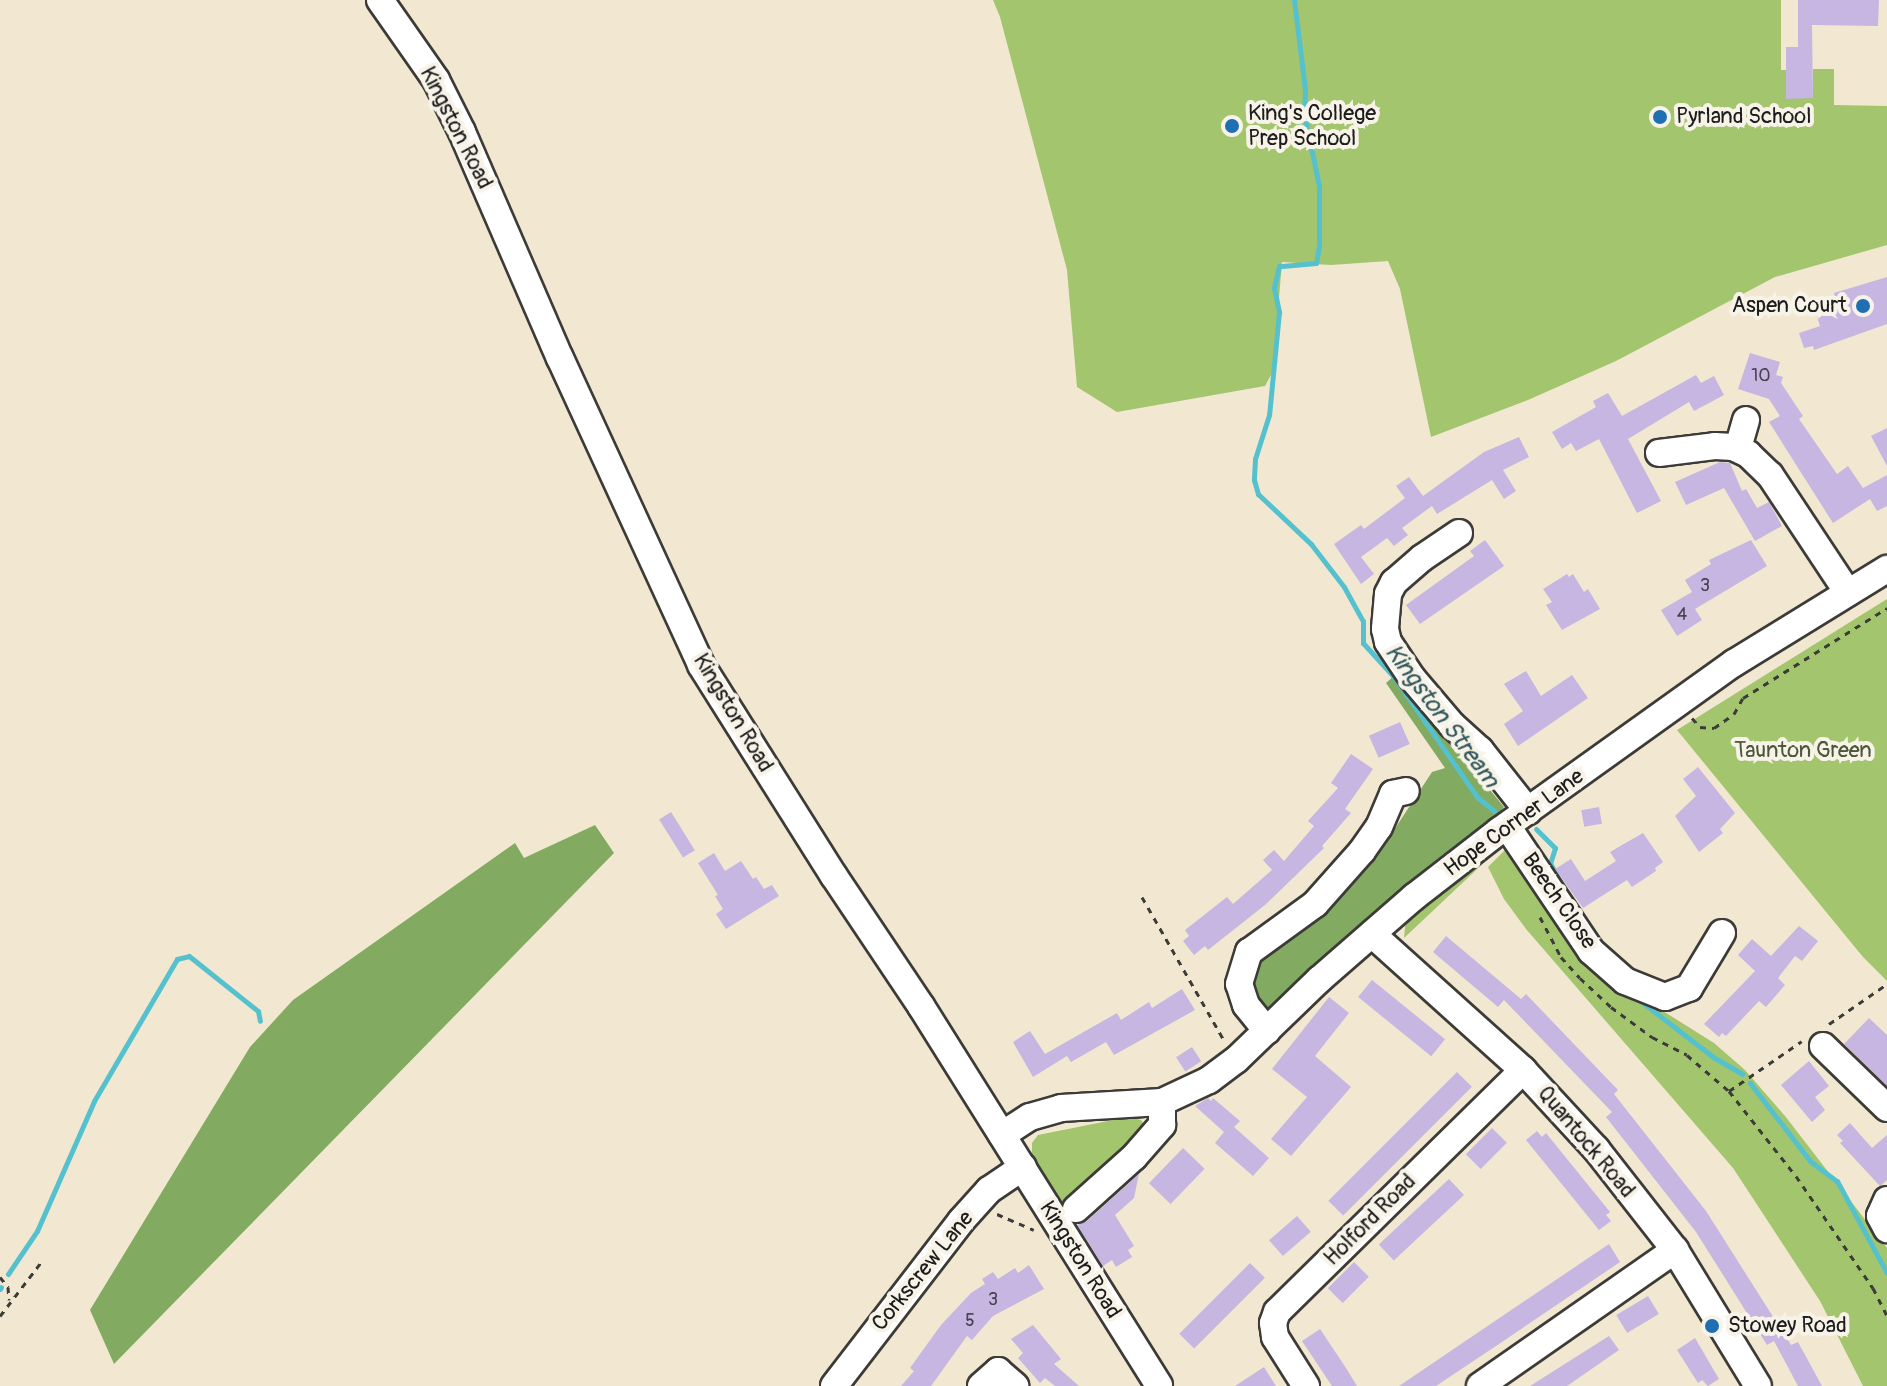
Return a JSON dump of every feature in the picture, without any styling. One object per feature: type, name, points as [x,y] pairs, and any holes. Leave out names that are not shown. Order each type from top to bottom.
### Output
[{"type":"street","name":"Kingston Road","points":[[380,0],[436,80],[462,132],[560,358],[701,665],[1023,1167],[1067,1218],[1159,1386]]},
{"type":"street","points":[[1738,448],[1747,418]]},
{"type":"street","points":[[1660,454],[1715,446],[1738,448],[1770,475],[1848,593]]},
{"type":"street","name":"Beech Close","points":[[1441,537],[1394,582],[1385,613],[1388,642],[1412,678],[1452,725],[1480,750],[1591,951],[1625,981],[1665,997],[1689,988],[1722,933]]},
{"type":"street","name":"Hope Corner Lane","points":[[1002,1135],[1030,1117],[1061,1108],[1162,1102],[1209,1080],[1236,1060],[1372,934],[1518,818],[1734,663],[1887,569]]},
{"type":"street","points":[[1267,1031],[1246,1005],[1239,984],[1249,952],[1315,904],[1338,879],[1379,827],[1395,790]]},
{"type":"street","name":"Quantock Road","points":[[1372,934],[1523,1070],[1596,1149],[1675,1250],[1758,1386]]},
{"type":"street","points":[[1823,1046],[1887,1108]]},
{"type":"street","name":"Holford Road","points":[[1306,1386],[1275,1337],[1273,1323],[1277,1312],[1523,1070]]},
{"type":"street","points":[[1067,1218],[1134,1157],[1162,1125],[1162,1102]]},
{"type":"street","name":"Corkscrew Lane","points":[[834,1386],[961,1221],[989,1190],[1023,1167]]},
{"type":"street","points":[[1887,1200],[1880,1216],[1887,1229]]},
{"type":"street","points":[[1480,1386],[1675,1250]]},
{"type":"street","points":[[981,1386],[998,1371],[1015,1386]]},
{"type":"path","points":[[1681,701],[1700,727],[1714,728],[1734,714],[1743,698],[1887,608]]},
{"type":"path","points":[[1142,897],[1236,1060]]},
{"type":"path","points":[[1540,916],[1561,957],[1611,1007],[1652,1037],[1687,1055],[1729,1091],[1796,1176],[1873,1288],[1887,1315]]},
{"type":"path","points":[[992,1215],[1001,1214],[1041,1235],[1067,1218]]},
{"type":"path","points":[[0,1316],[9,1300],[42,1261]]},
{"type":"path","points":[[0,1277],[8,1287],[9,1300]]},
{"type":"green space","points":[[993,0],[1781,0],[1781,70],[1786,70],[1787,98],[1813,98],[1813,69],[1834,69],[1834,105],[1887,106],[1887,245],[1775,277],[1616,361],[1528,400],[1431,437],[1400,289],[1388,261],[1331,265],[1282,262],[1273,371],[1265,386],[1117,412],[1077,387],[1067,270]]},
{"type":"green space","name":"Taunton Green","points":[[1887,599],[1887,981],[1863,957],[1677,730]]},
{"type":"green space","points":[[1395,675],[1504,807],[1494,820],[1265,1016],[1253,1000],[1251,974],[1265,952],[1349,885],[1396,827],[1432,772],[1445,768],[1386,683]]},
{"type":"green space","points":[[595,825],[614,853],[114,1364],[90,1310],[250,1047],[293,1000],[515,843],[524,858]]},
{"type":"green space","points":[[1513,842],[1655,1006],[1714,1043],[1745,1070],[1785,1116],[1887,1248],[1887,1386],[1863,1386],[1820,1301],[1733,1168],[1526,929],[1504,899],[1488,867]]},
{"type":"green space","points":[[1497,847],[1490,857],[1404,938],[1406,918]]},
{"type":"green space","points":[[1128,1117],[1141,1120],[1145,1126],[1136,1147],[1061,1211],[1032,1163],[1032,1143],[1038,1135]]},
{"type":"building","points":[[1798,0],[1879,0],[1878,26],[1812,25],[1813,98],[1786,99],[1786,47],[1798,47]]},
{"type":"building","name":"Aspen Court","points":[[1887,277],[1887,324],[1814,350],[1813,346],[1804,348],[1799,333],[1820,326],[1817,317],[1839,309],[1834,293]]},
{"type":"building","points":[[1750,353],[1780,362],[1776,375],[1783,377],[1781,383],[1803,416],[1799,419],[1837,474],[1848,466],[1863,488],[1887,475],[1887,506],[1877,511],[1870,499],[1833,523],[1769,422],[1780,416],[1769,399],[1738,389]]},
{"type":"building","points":[[1696,375],[1701,383],[1714,376],[1724,395],[1694,411],[1689,402],[1628,439],[1661,501],[1637,513],[1599,439],[1576,451],[1571,443],[1562,449],[1552,432],[1596,407],[1593,401],[1608,393],[1622,416]]},
{"type":"building","points":[[1887,428],[1887,466],[1871,436]]},
{"type":"building","points":[[1519,437],[1529,457],[1503,470],[1516,491],[1504,499],[1492,480],[1437,514],[1432,506],[1402,528],[1408,535],[1394,546],[1387,538],[1361,557],[1374,574],[1361,584],[1334,544],[1361,525],[1364,529],[1405,498],[1396,486],[1409,477],[1423,496],[1484,452]]},
{"type":"building","points":[[1720,462],[1730,463],[1742,491],[1746,489],[1757,508],[1769,502],[1782,526],[1755,541],[1724,488],[1686,505],[1675,482]]},
{"type":"building","points":[[1485,540],[1504,566],[1420,624],[1406,605],[1474,556],[1470,551]]},
{"type":"building","points":[[1751,540],[1767,566],[1695,609],[1702,620],[1677,636],[1661,610],[1692,592],[1685,580],[1711,564],[1709,560]]},
{"type":"building","points":[[1567,574],[1569,577],[1573,574],[1584,592],[1588,589],[1600,609],[1562,630],[1546,605],[1552,602],[1543,589]]},
{"type":"building","points":[[1526,671],[1541,696],[1572,675],[1588,698],[1518,746],[1504,724],[1523,711],[1504,684]]},
{"type":"building","points":[[1400,722],[1410,744],[1379,758],[1369,736]]},
{"type":"building","points":[[1351,754],[1373,769],[1345,809],[1351,813],[1322,846],[1324,848],[1265,905],[1208,950],[1205,946],[1194,955],[1183,941],[1189,936],[1185,930],[1227,897],[1233,904],[1272,870],[1263,860],[1274,850],[1284,861],[1314,826],[1308,821],[1338,788],[1331,783]]},
{"type":"building","points":[[1698,767],[1735,813],[1720,829],[1723,833],[1699,852],[1675,816],[1696,796],[1683,779]]},
{"type":"building","points":[[1599,807],[1602,824],[1584,827],[1581,810]]},
{"type":"building","points":[[671,812],[695,850],[683,858],[659,819]]},
{"type":"building","points":[[1643,833],[1663,862],[1655,868],[1656,871],[1632,887],[1627,880],[1583,908],[1555,869],[1571,859],[1585,881],[1616,861],[1610,852]]},
{"type":"building","points":[[714,853],[725,871],[741,861],[753,879],[756,877],[764,889],[772,885],[779,896],[726,929],[716,914],[723,909],[715,896],[718,895],[698,863]]},
{"type":"building","points":[[1799,926],[1818,941],[1802,961],[1795,956],[1778,978],[1785,985],[1766,1007],[1759,1001],[1726,1036],[1722,1033],[1719,1037],[1704,1024],[1755,971],[1738,955],[1752,939],[1771,956]]},
{"type":"building","points":[[1446,936],[1521,999],[1526,994],[1618,1090],[1614,1094],[1706,1211],[1791,1345],[1798,1342],[1822,1386],[1798,1386],[1774,1341],[1767,1345],[1696,1232],[1606,1117],[1612,1112],[1504,1000],[1498,1007],[1433,952]]},
{"type":"building","points":[[1372,980],[1445,1039],[1431,1056],[1358,997]]},
{"type":"building","points":[[1182,989],[1195,1010],[1114,1055],[1106,1042],[1071,1062],[1067,1056],[1033,1077],[1013,1042],[1030,1031],[1045,1054],[1117,1013],[1121,1020],[1149,1002],[1152,1008]]},
{"type":"building","points":[[1329,997],[1349,1013],[1315,1056],[1351,1087],[1291,1156],[1271,1139],[1307,1097],[1272,1069]]},
{"type":"building","points":[[1869,1018],[1887,1035],[1887,1086],[1844,1044]]},
{"type":"building","points":[[1192,1047],[1201,1061],[1185,1072],[1176,1057]]},
{"type":"building","points":[[1809,1061],[1829,1086],[1815,1097],[1825,1110],[1812,1122],[1781,1085]]},
{"type":"building","points":[[1457,1072],[1472,1087],[1343,1216],[1328,1201]]},
{"type":"building","points":[[1208,1098],[1211,1101],[1213,1098],[1240,1121],[1234,1127],[1269,1158],[1253,1176],[1215,1143],[1224,1132],[1195,1106]]},
{"type":"building","points":[[1850,1123],[1872,1148],[1887,1135],[1887,1180],[1880,1186],[1840,1143],[1843,1141],[1837,1135]]},
{"type":"building","points":[[1492,1128],[1507,1143],[1481,1169],[1466,1154]]},
{"type":"building","points":[[1537,1131],[1542,1137],[1546,1133],[1610,1212],[1606,1215],[1611,1221],[1599,1230],[1526,1140]]},
{"type":"building","points":[[1183,1148],[1205,1169],[1171,1204],[1149,1183]]},
{"type":"building","points":[[1139,1174],[1134,1198],[1115,1215],[1134,1246],[1128,1250],[1132,1257],[1116,1267],[1112,1260],[1103,1266],[1077,1225],[1087,1221]]},
{"type":"building","points":[[1449,1179],[1464,1195],[1394,1261],[1379,1244]]},
{"type":"building","points":[[1297,1216],[1311,1232],[1283,1256],[1269,1240]]},
{"type":"building","points":[[1609,1244],[1620,1262],[1499,1344],[1436,1386],[1399,1386]]},
{"type":"building","points":[[1354,1262],[1369,1277],[1343,1303],[1328,1288]]},
{"type":"building","points":[[1250,1263],[1265,1278],[1194,1349],[1179,1334]]},
{"type":"building","points":[[1029,1265],[1044,1289],[993,1316],[972,1340],[967,1336],[931,1386],[901,1386],[914,1371],[910,1368],[941,1325],[971,1293],[985,1284],[982,1279],[993,1272],[998,1279],[1015,1268],[1018,1273]]},
{"type":"building","points":[[1648,1296],[1659,1314],[1627,1333],[1616,1315]]},
{"type":"building","points":[[1033,1325],[1061,1359],[1054,1364],[1079,1386],[1055,1386],[1045,1378],[1040,1383],[1018,1358],[1023,1353],[1011,1339]]},
{"type":"building","points":[[1320,1329],[1357,1386],[1332,1386],[1302,1341]]},
{"type":"building","points":[[1609,1336],[1619,1350],[1567,1386],[1530,1386]]},
{"type":"building","points":[[1695,1338],[1719,1379],[1708,1386],[1702,1380],[1698,1383],[1677,1350]]},
{"type":"building","points":[[1264,1367],[1276,1386],[1235,1386]]},
{"type":"waterway","name":"Kingston Stream","points":[[1294,0],[1305,89],[1304,114],[1319,186],[1319,246],[1316,263],[1279,266],[1274,288],[1279,312],[1269,415],[1255,459],[1254,480],[1258,494],[1311,544],[1344,587],[1363,621],[1363,643],[1394,677],[1477,797],[1494,811]]},
{"type":"waterway","name":"Kingston Stream","points":[[1536,829],[1555,848],[1550,863],[1563,887]]},
{"type":"waterway","points":[[8,1274],[37,1231],[94,1101],[177,959],[189,956],[258,1011],[260,1021]]},
{"type":"waterway","name":"Kingston Stream","points":[[1638,999],[1713,1057],[1742,1074]]},
{"type":"waterway","name":"Kingston Stream","points":[[1750,1083],[1810,1161],[1837,1181],[1887,1273]]},
{"type":"place","name":"Pyrland School","points":[[1660,117]]},
{"type":"place","name":"King's College Prep School","points":[[1232,126]]},
{"type":"place","name":"Aspen Court","points":[[1863,306]]},
{"type":"place","name":"Stowey Road","points":[[1712,1326]]}]
